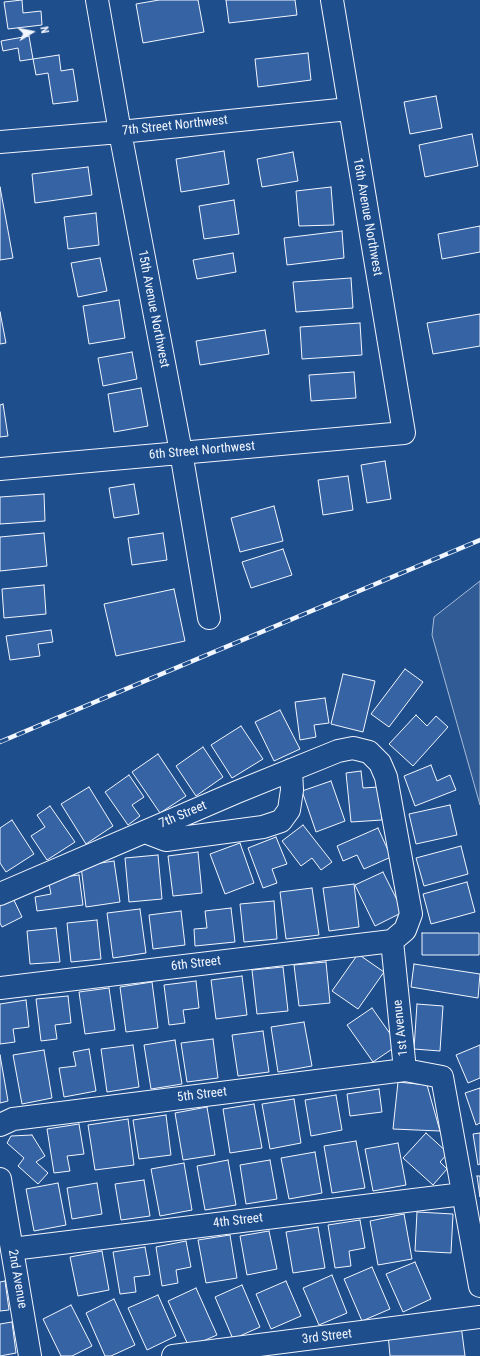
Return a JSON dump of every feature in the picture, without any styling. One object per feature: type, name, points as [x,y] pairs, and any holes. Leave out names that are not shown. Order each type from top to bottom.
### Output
[{"type":"street","name":"15th Avenue Northwest","points":[[97,0],[120,132],[181,452],[209,618]]},
{"type":"street","name":"16th Avenue Northwest","points":[[332,0],[404,433]]},
{"type":"street","name":"7th Street Northwest","points":[[0,142],[120,132],[349,109]]},
{"type":"street","name":"6th Street Northwest","points":[[0,469],[404,433]]},
{"type":"street","name":"7th Street","points":[[0,894],[291,770],[338,751],[353,748],[369,752],[380,763],[386,777],[411,914],[405,930],[392,941]]},
{"type":"street","points":[[145,832],[166,840],[263,827],[281,821],[289,810],[292,790],[291,770]]},
{"type":"street","name":"6th Street","points":[[0,988],[392,941]]},
{"type":"street","name":"1st Avenue","points":[[392,941],[405,1070],[442,1077],[480,1286]]},
{"type":"street","name":"5th Street","points":[[0,1125],[13,1119],[405,1070]]},
{"type":"street","name":"2nd Avenue","points":[[0,1179],[30,1356]]},
{"type":"street","name":"4th Street","points":[[12,1249],[463,1194]]},
{"type":"street","name":"3rd Street","points":[[173,1356],[480,1317]]},
{"type":"shaded area","points":[[480,581],[480,805],[432,635],[434,617]]},
{"type":"building","points":[[22,0],[23,13],[41,11],[42,25],[8,29],[4,2]]},
{"type":"building","points":[[159,0],[198,0],[204,32],[143,43],[136,4]]},
{"type":"building","points":[[226,0],[295,0],[297,15],[229,23]]},
{"type":"building","points":[[29,36],[33,59],[20,61],[18,48],[3,51],[1,41]]},
{"type":"building","points":[[308,53],[311,80],[258,87],[255,59]]},
{"type":"building","points":[[59,55],[61,71],[73,69],[78,101],[53,104],[48,73],[36,75],[33,59]]},
{"type":"building","points":[[436,96],[442,128],[410,134],[404,102]]},
{"type":"building","points":[[472,134],[478,166],[425,177],[419,145]]},
{"type":"building","points":[[224,151],[229,184],[181,192],[176,159]]},
{"type":"building","points":[[293,152],[298,181],[262,187],[257,159]]},
{"type":"building","points":[[88,167],[92,195],[35,203],[32,174]]},
{"type":"building","points":[[0,187],[13,258],[0,260]]},
{"type":"building","points":[[331,187],[334,225],[299,226],[296,191]]},
{"type":"building","points":[[234,200],[239,234],[204,239],[199,206]]},
{"type":"building","points":[[96,213],[99,245],[68,249],[64,217]]},
{"type":"building","points":[[480,226],[480,252],[442,259],[438,234]]},
{"type":"building","points":[[342,231],[344,258],[287,265],[284,238]]},
{"type":"building","points":[[233,253],[236,272],[197,279],[193,260]]},
{"type":"building","points":[[100,258],[107,291],[78,297],[71,263]]},
{"type":"building","points":[[351,278],[353,308],[296,312],[293,282]]},
{"type":"building","points":[[119,300],[125,338],[89,344],[83,306]]},
{"type":"building","points":[[0,312],[6,343],[0,344]]},
{"type":"building","points":[[480,314],[480,346],[433,354],[427,323]]},
{"type":"building","points":[[360,323],[362,355],[302,359],[300,327]]},
{"type":"building","points":[[265,330],[269,354],[200,365],[196,341]]},
{"type":"building","points":[[132,352],[137,379],[103,386],[98,358]]},
{"type":"building","points":[[354,372],[356,398],[311,401],[309,375]]},
{"type":"building","points":[[141,388],[148,426],[114,432],[108,394]]},
{"type":"building","points":[[3,404],[8,436],[0,437],[0,405]]},
{"type":"building","points":[[385,461],[391,499],[367,503],[361,465]]},
{"type":"building","points":[[348,476],[353,510],[323,515],[318,480]]},
{"type":"building","points":[[134,484],[139,514],[114,518],[109,488]]},
{"type":"building","points":[[44,494],[45,521],[0,524],[0,497]]},
{"type":"building","points":[[274,506],[283,541],[240,552],[231,518]]},
{"type":"building","points":[[44,533],[47,566],[0,571],[0,537]]},
{"type":"building","points":[[163,533],[167,560],[132,565],[128,538]]},
{"type":"building","points":[[283,549],[292,575],[251,588],[242,562]]},
{"type":"building","points":[[44,585],[46,614],[4,618],[2,589]]},
{"type":"building","points":[[174,589],[185,641],[116,656],[104,604]]},
{"type":"building","points":[[51,630],[53,642],[38,644],[40,656],[10,660],[6,636]]},
{"type":"building","points":[[405,669],[423,682],[389,727],[371,714]]},
{"type":"building","points":[[343,674],[375,681],[363,732],[331,724]]},
{"type":"building","points":[[325,698],[329,723],[314,725],[316,737],[300,740],[295,702]]},
{"type":"building","points":[[280,710],[300,749],[274,761],[255,722]]},
{"type":"building","points":[[416,715],[427,726],[436,716],[448,727],[413,766],[389,744]]},
{"type":"building","points":[[241,726],[263,759],[232,778],[211,745]]},
{"type":"building","points":[[203,747],[223,777],[196,796],[176,766]]},
{"type":"building","points":[[158,754],[186,796],[160,813],[132,772]]},
{"type":"building","points":[[431,765],[437,781],[450,775],[456,790],[415,806],[404,776]]},
{"type":"building","points":[[361,771],[363,788],[378,787],[382,820],[351,822],[346,773]]},
{"type":"building","points":[[129,775],[144,797],[132,805],[140,816],[128,825],[105,792]]},
{"type":"building","points":[[331,781],[345,821],[316,832],[302,791]]},
{"type":"building","points":[[89,787],[113,826],[86,844],[61,804]]},
{"type":"building","points":[[450,805],[457,835],[416,844],[409,814]]},
{"type":"building","points":[[50,806],[75,842],[47,860],[31,836],[45,827],[37,815]]},
{"type":"building","points":[[12,820],[34,854],[6,872],[0,863],[0,828]]},
{"type":"building","points":[[303,825],[332,862],[321,870],[312,858],[301,866],[282,841]]},
{"type":"building","points":[[378,828],[391,857],[364,869],[357,855],[343,861],[337,846]]},
{"type":"building","points":[[276,837],[287,864],[272,869],[277,883],[263,888],[248,848]]},
{"type":"building","points":[[240,843],[254,883],[225,894],[210,854]]},
{"type":"building","points":[[461,846],[468,874],[424,886],[416,858]]},
{"type":"building","points":[[198,852],[202,893],[173,896],[168,856]]},
{"type":"building","points":[[158,855],[162,899],[129,902],[125,858]]},
{"type":"building","points":[[114,861],[120,902],[86,907],[81,866]]},
{"type":"building","points":[[383,872],[403,912],[375,926],[355,885]]},
{"type":"building","points":[[79,875],[83,905],[37,911],[35,897],[51,894],[48,879]]},
{"type":"building","points":[[467,882],[475,912],[431,924],[423,894]]},
{"type":"building","points":[[354,884],[359,927],[329,931],[323,888]]},
{"type":"building","points":[[312,888],[319,935],[286,939],[280,892]]},
{"type":"building","points":[[11,894],[22,917],[2,927],[0,923],[0,900]]},
{"type":"building","points":[[274,901],[277,939],[244,942],[240,904]]},
{"type":"building","points":[[231,908],[235,942],[195,946],[194,929],[207,928],[205,911]]},
{"type":"building","points":[[140,909],[146,953],[113,958],[107,913]]},
{"type":"building","points":[[181,911],[185,945],[153,949],[149,915]]},
{"type":"building","points":[[97,920],[101,959],[71,962],[67,923]]},
{"type":"building","points":[[56,928],[60,962],[30,964],[27,931]]},
{"type":"building","points":[[422,933],[479,933],[479,955],[422,955]]},
{"type":"building","points":[[358,954],[384,972],[358,1009],[332,991]]},
{"type":"building","points":[[326,962],[330,1003],[299,1006],[294,965]]},
{"type":"building","points":[[414,964],[480,974],[478,998],[411,987]]},
{"type":"building","points":[[283,967],[288,1011],[257,1014],[252,970]]},
{"type":"building","points":[[242,976],[247,1015],[216,1019],[211,980]]},
{"type":"building","points":[[196,981],[199,1008],[183,1010],[185,1023],[169,1025],[164,985]]},
{"type":"building","points":[[152,982],[158,1028],[126,1032],[120,987]]},
{"type":"building","points":[[109,988],[115,1030],[85,1034],[79,992]]},
{"type":"building","points":[[68,996],[71,1023],[55,1025],[57,1039],[41,1041],[36,999]]},
{"type":"building","points":[[26,1000],[29,1027],[13,1029],[15,1042],[0,1044],[0,1004]]},
{"type":"building","points":[[417,1004],[443,1006],[440,1051],[414,1049]]},
{"type":"building","points":[[372,1008],[398,1045],[373,1062],[347,1025]]},
{"type":"building","points":[[304,1022],[312,1066],[278,1072],[271,1027]]},
{"type":"building","points":[[263,1031],[269,1072],[238,1076],[232,1035]]},
{"type":"building","points":[[213,1039],[218,1078],[187,1082],[181,1043]]},
{"type":"building","points":[[175,1040],[182,1084],[151,1089],[144,1045]]},
{"type":"building","points":[[133,1045],[139,1087],[107,1092],[101,1049]]},
{"type":"building","points":[[480,1045],[480,1078],[468,1083],[456,1055]]},
{"type":"building","points":[[89,1049],[96,1091],[64,1097],[59,1068],[76,1066],[73,1052]]},
{"type":"building","points":[[44,1050],[52,1098],[22,1104],[13,1055]]},
{"type":"building","points":[[0,1055],[8,1101],[0,1103]]},
{"type":"building","points":[[398,1082],[427,1085],[440,1131],[393,1129]]},
{"type":"building","points":[[480,1088],[480,1123],[476,1125],[465,1093]]},
{"type":"building","points":[[379,1089],[382,1112],[350,1116],[347,1094]]},
{"type":"building","points":[[336,1095],[342,1130],[311,1136],[305,1100]]},
{"type":"building","points":[[294,1099],[301,1143],[270,1149],[262,1104]]},
{"type":"building","points":[[254,1104],[262,1148],[230,1153],[223,1109]]},
{"type":"building","points":[[207,1107],[215,1155],[183,1160],[175,1113]]},
{"type":"building","points":[[166,1115],[171,1155],[139,1159],[133,1120]]},
{"type":"building","points":[[128,1119],[134,1165],[95,1170],[88,1125]]},
{"type":"building","points":[[79,1124],[84,1154],[67,1156],[70,1171],[54,1173],[47,1129]]},
{"type":"building","points":[[426,1133],[448,1153],[440,1162],[447,1169],[433,1185],[403,1158]]},
{"type":"building","points":[[480,1133],[480,1164],[478,1165],[473,1134]]},
{"type":"building","points":[[32,1135],[45,1156],[36,1162],[48,1173],[38,1184],[18,1166],[24,1158],[7,1143],[11,1136]]},
{"type":"building","points":[[356,1141],[365,1188],[332,1193],[324,1146]]},
{"type":"building","points":[[398,1143],[406,1185],[373,1191],[365,1149]]},
{"type":"building","points":[[315,1152],[322,1193],[289,1199],[281,1158]]},
{"type":"building","points":[[228,1160],[236,1205],[205,1210],[197,1166]]},
{"type":"building","points":[[270,1160],[277,1199],[246,1204],[240,1165]]},
{"type":"building","points":[[184,1163],[192,1210],[160,1216],[151,1169]]},
{"type":"building","points":[[477,1176],[480,1176],[480,1197]]},
{"type":"building","points":[[144,1180],[150,1216],[121,1220],[115,1184]]},
{"type":"building","points":[[58,1183],[66,1225],[34,1231],[26,1189]]},
{"type":"building","points":[[97,1183],[102,1214],[72,1219],[67,1188]]},
{"type":"building","points":[[417,1212],[453,1214],[451,1253],[415,1251]]},
{"type":"building","points":[[404,1214],[412,1259],[378,1265],[370,1221]]},
{"type":"building","points":[[360,1220],[365,1248],[349,1251],[351,1266],[335,1268],[328,1225]]},
{"type":"building","points":[[318,1227],[325,1268],[293,1273],[286,1232]]},
{"type":"building","points":[[269,1231],[277,1269],[247,1275],[240,1236]]},
{"type":"building","points":[[230,1235],[237,1278],[206,1283],[198,1240]]},
{"type":"building","points":[[186,1241],[191,1267],[176,1270],[178,1283],[162,1286],[156,1247]]},
{"type":"building","points":[[145,1247],[150,1275],[134,1277],[136,1292],[120,1294],[113,1252]]},
{"type":"building","points":[[102,1251],[109,1290],[78,1296],[70,1257]]},
{"type":"building","points":[[415,1262],[431,1299],[403,1312],[386,1274]]},
{"type":"building","points":[[372,1267],[390,1309],[362,1321],[344,1279]]},
{"type":"building","points":[[332,1275],[347,1313],[319,1325],[303,1288]]},
{"type":"building","points":[[5,1281],[9,1310],[0,1311],[0,1282]]},
{"type":"building","points":[[286,1281],[301,1316],[271,1329],[256,1294]]},
{"type":"building","points":[[242,1285],[260,1327],[233,1339],[215,1297]]},
{"type":"building","points":[[196,1288],[217,1335],[189,1347],[168,1301]]},
{"type":"building","points":[[158,1295],[176,1336],[147,1350],[128,1308]]},
{"type":"building","points":[[114,1299],[135,1345],[111,1356],[105,1356],[86,1313]]},
{"type":"building","points":[[71,1305],[92,1346],[72,1356],[61,1356],[43,1319]]},
{"type":"building","points":[[12,1322],[16,1353],[0,1356],[0,1324]]},
{"type":"building","points":[[461,1325],[465,1356],[390,1356],[388,1334]]},
{"type":"railway","points":[[0,742],[480,540]]}]
